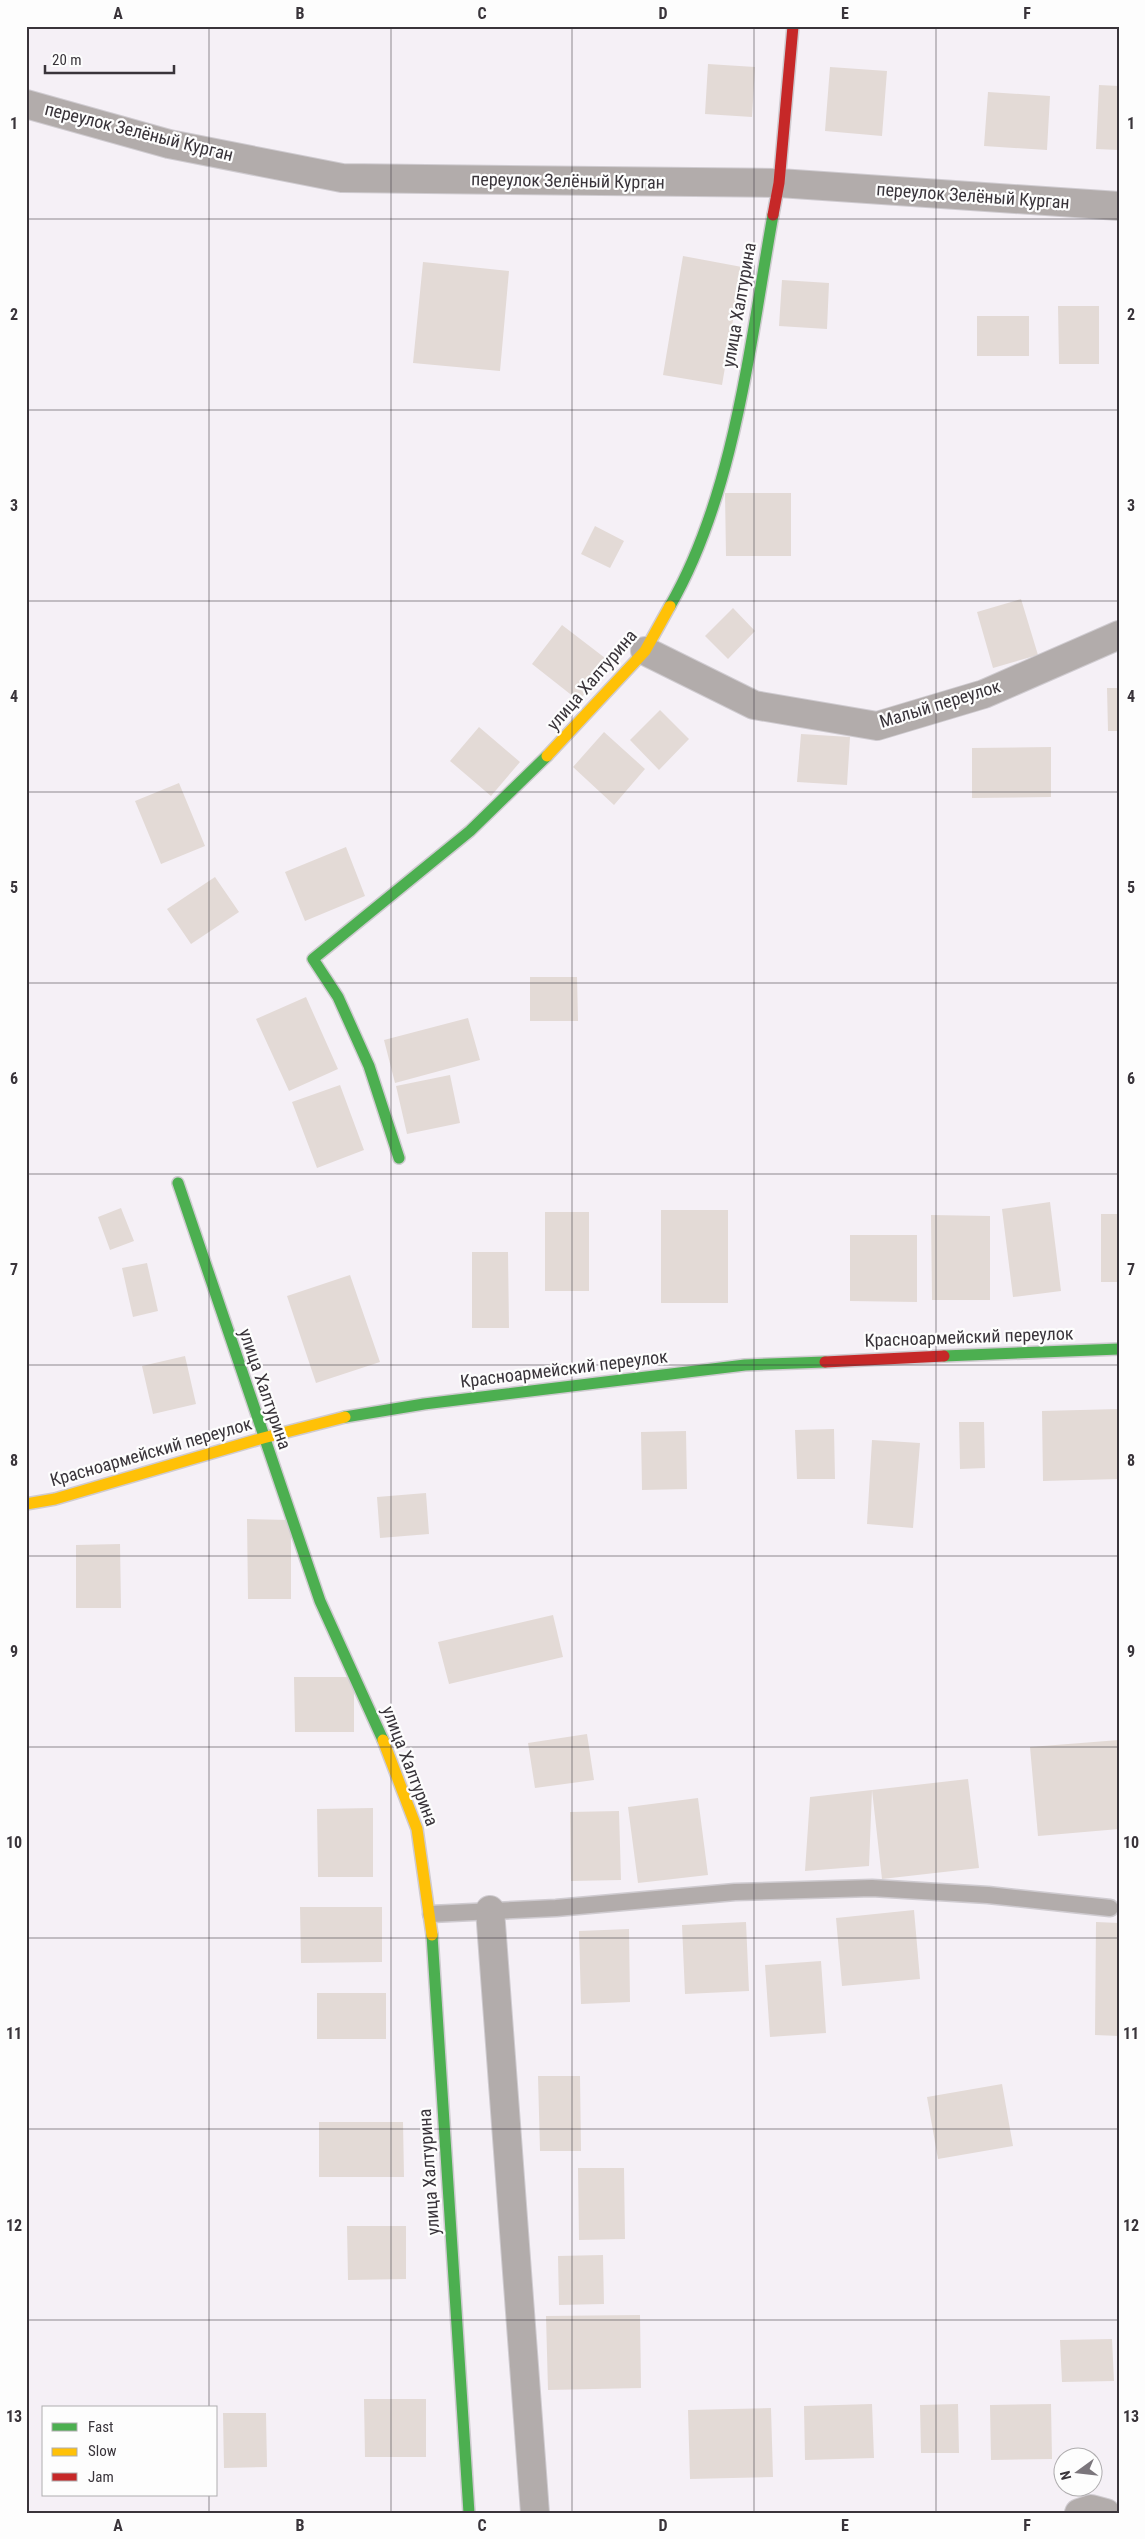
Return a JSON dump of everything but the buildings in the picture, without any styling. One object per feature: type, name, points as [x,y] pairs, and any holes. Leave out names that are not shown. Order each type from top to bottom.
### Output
[{"type":"street","name":"улица Халтурина","points":[[399,1158],[369,1066],[338,997],[313,959],[470,831],[570,734],[645,651],[683,584],[710,520],[730,444],[747,361],[778,183],[793,26]]},
{"type":"street","name":"переулок Зелёный Курган","points":[[26,104],[169,144],[342,178],[778,183],[1119,206]]},
{"type":"street","name":"Малый переулок","points":[[645,651],[754,705],[878,726],[984,694],[1119,635]]},
{"type":"street","name":"улица Халтурина","points":[[178,1183],[263,1438],[320,1601],[382,1737],[417,1829],[431,1914],[469,2513]]},
{"type":"street","name":"Красноармейский переулок","points":[[26,1504],[55,1499],[263,1438],[355,1415],[424,1404],[745,1365],[1119,1349]]},
{"type":"street","points":[[490,1910],[535,2513]]},
{"type":"street","points":[[1080,2513],[1091,2509],[1106,2513]]},
{"type":"lane","points":[[431,1914],[556,1908],[735,1892],[872,1888],[988,1895],[1110,1908]]},
{"type":"traffic: fast","points":[[670,606],[692,562],[710,515],[725,466],[747,365],[773,215]]},
{"type":"traffic: fast","points":[[399,1158],[369,1066],[338,997],[313,959],[470,831],[547,756]]},
{"type":"traffic: fast","points":[[178,1183],[320,1601],[383,1740]]},
{"type":"traffic: fast","points":[[944,1356],[1119,1349]]},
{"type":"traffic: fast","points":[[345,1417],[424,1404],[745,1365],[825,1362]]},
{"type":"traffic: fast","points":[[432,1935],[469,2513]]},
{"type":"traffic: slow","points":[[547,756],[645,651],[670,606]]},
{"type":"traffic: slow","points":[[26,1504],[55,1499],[263,1438],[345,1417]]},
{"type":"traffic: slow","points":[[383,1740],[417,1829],[432,1935]]},
{"type":"traffic: jam","points":[[773,215],[779,183],[793,26]]},
{"type":"traffic: jam","points":[[825,1362],[944,1356]]}]
